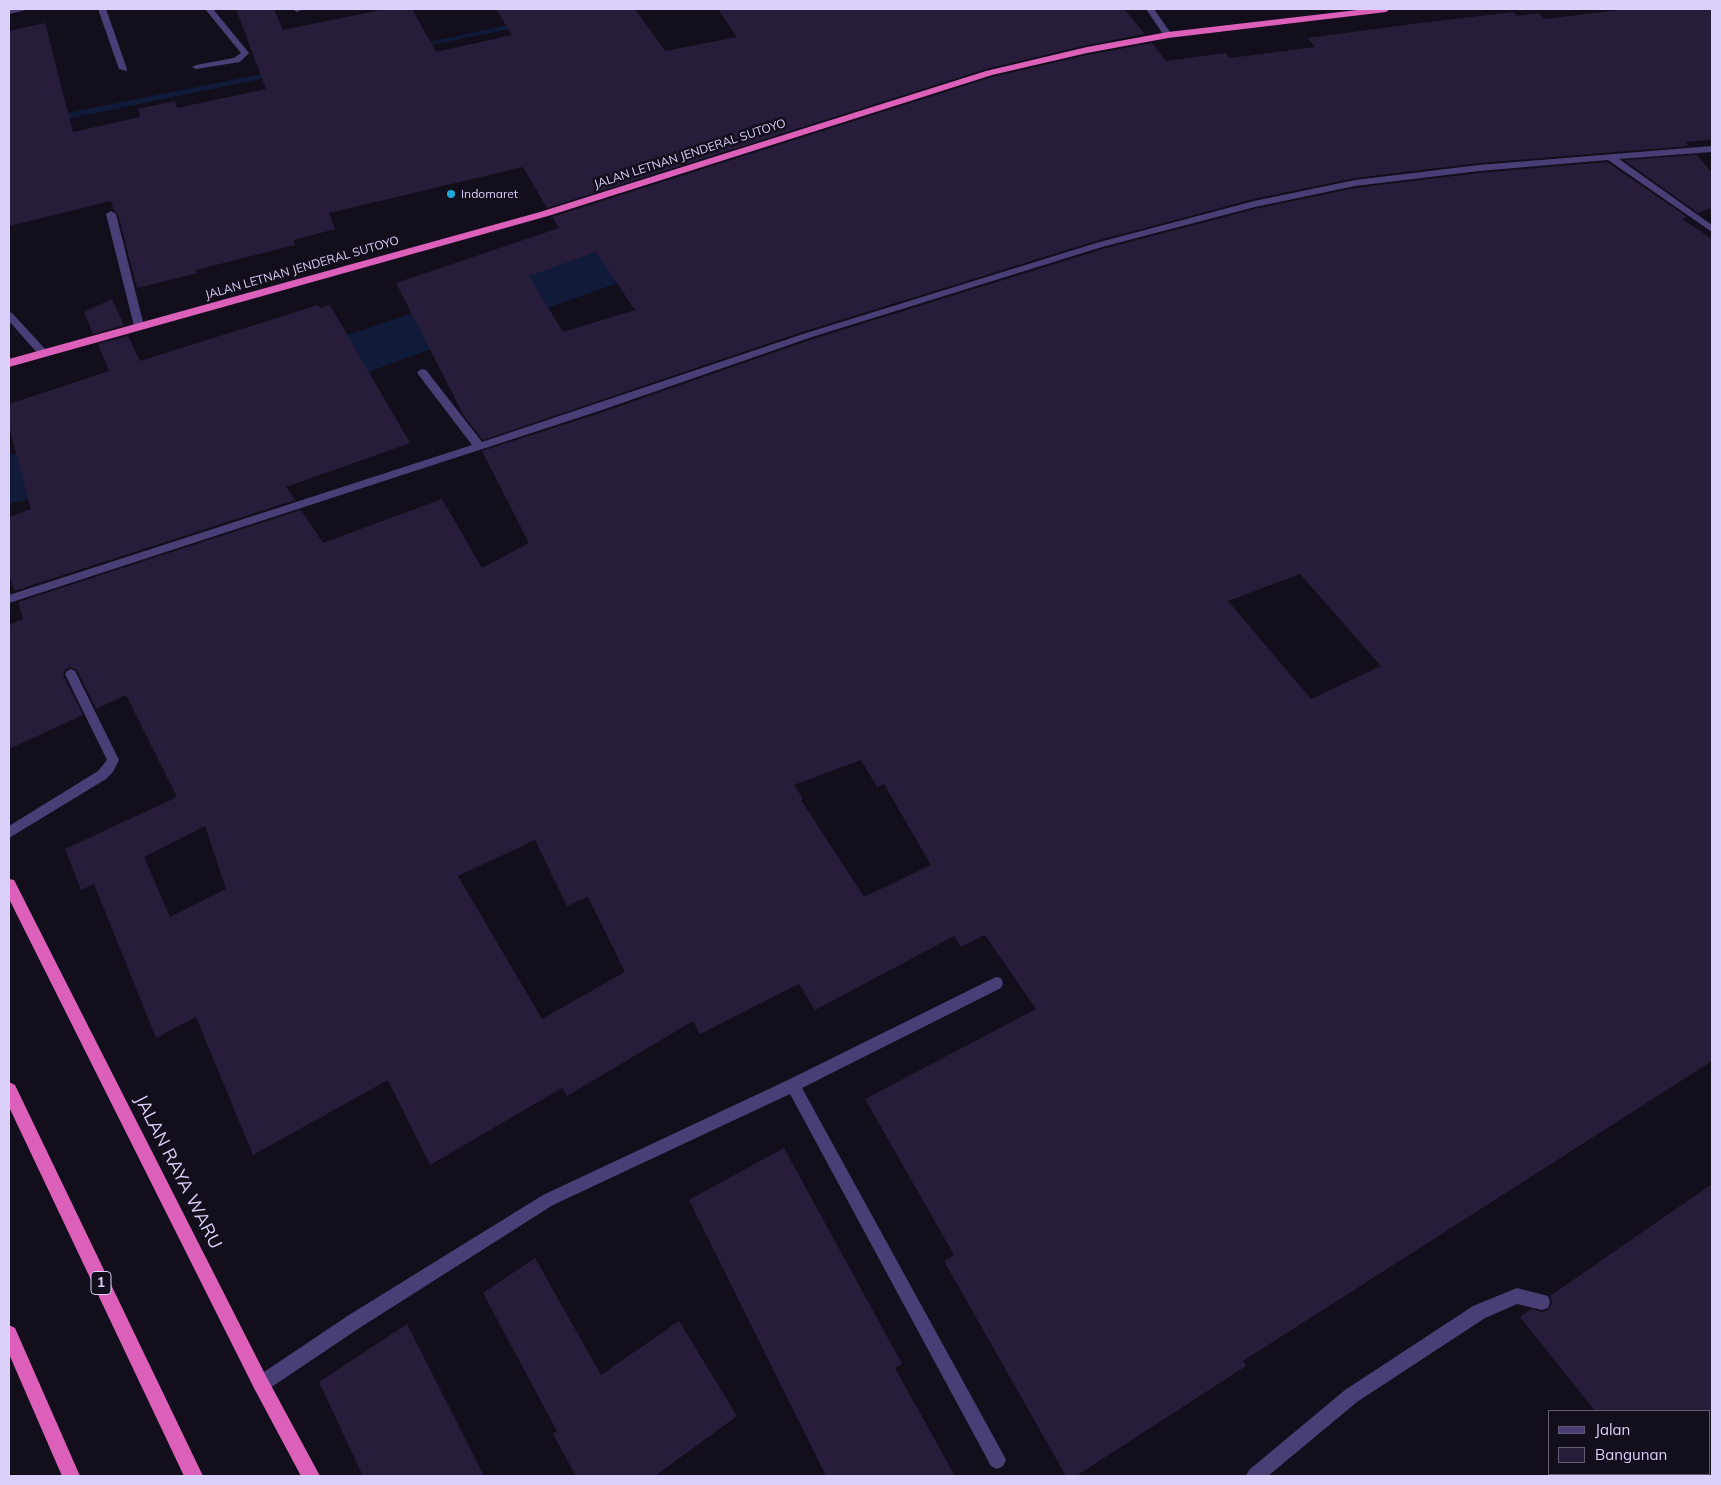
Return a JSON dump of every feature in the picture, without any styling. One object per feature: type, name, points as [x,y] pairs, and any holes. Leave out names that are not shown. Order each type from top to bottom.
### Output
[{"type":"highway","name":"JALAN LETNAN JENDERAL SUTOYO","points":[[9,363],[544,214],[989,73],[1087,50],[1168,35],[1384,9]]},
{"type":"highway","name":"JALAN RAYA WARU","points":[[9,885],[261,1384],[311,1476]]},
{"type":"highway","name":"1","points":[[9,1090],[194,1476]]},
{"type":"highway","points":[[9,1334],[71,1476]]},
{"type":"street","points":[[9,12],[26,9]]},
{"type":"street","points":[[102,9],[123,70]]},
{"type":"street","points":[[196,67],[237,60],[245,52],[209,9]]},
{"type":"street","points":[[1150,9],[1168,35]]},
{"type":"street","points":[[9,599],[479,446],[809,335],[1099,245],[1254,204],[1355,183],[1479,168],[1712,149]]},
{"type":"street","points":[[1611,158],[1712,229]]},
{"type":"street","points":[[111,214],[139,326]]},
{"type":"street","points":[[9,315],[43,353]]},
{"type":"street","points":[[422,372],[479,446]]},
{"type":"street","points":[[9,833],[102,775],[109,768],[113,760],[71,674]]},
{"type":"street","points":[[261,1384],[355,1320],[548,1200],[794,1085],[996,983]]},
{"type":"street","points":[[794,1085],[997,1460]]},
{"type":"street","points":[[1255,1476],[1351,1396],[1479,1312],[1517,1296],[1542,1302]]},
{"type":"building","points":[[236,9],[274,9],[283,30],[385,9],[412,9],[436,52],[512,35],[496,9],[635,9],[665,51],[737,37],[718,9],[1124,9],[1145,34],[1087,45],[986,69],[547,208],[523,167],[329,213],[335,229],[294,240],[295,245],[196,270],[197,273],[137,288],[118,214],[114,211],[111,201],[9,226],[9,31],[45,23],[73,132],[140,117],[138,109],[175,101],[177,108],[266,89]]},
{"type":"building","points":[[1628,9],[1712,9],[1712,140],[1685,142],[1689,146],[1479,163],[1355,178],[1254,199],[1096,241],[805,331],[483,440],[464,416],[396,283],[559,228],[552,217],[992,77],[1087,55],[1152,43],[1166,61],[1225,53],[1230,58],[1315,47],[1308,38],[1420,23],[1514,12],[1517,16],[1539,13],[1544,19]],"holes":[[[596,252],[635,310],[563,332],[529,276]]]},
{"type":"building","points":[[1697,155],[1712,173],[1712,208],[1698,213],[1624,160]]},
{"type":"building","points":[[1607,162],[1687,217],[1682,219],[1712,239],[1712,1061],[1243,1361],[1246,1366],[1076,1476],[1066,1476],[944,1261],[954,1255],[865,1099],[1036,1009],[985,935],[961,947],[954,936],[815,1010],[799,984],[700,1034],[693,1021],[567,1096],[562,1088],[430,1165],[388,1080],[253,1155],[196,1017],[156,1038],[94,884],[81,890],[65,849],[177,797],[126,695],[96,709],[77,670],[70,667],[65,670],[63,675],[83,715],[9,749],[9,625],[23,619],[18,602],[301,510],[323,543],[442,499],[482,568],[529,543],[482,451],[600,413],[813,339],[1103,249],[1255,209],[1355,188],[1479,173]],"holes":[[[1300,574],[1381,666],[1311,699],[1228,601]],[[861,760],[877,787],[884,784],[931,865],[864,897],[801,800],[803,799],[794,785]],[[205,826],[226,889],[170,917],[144,857]],[[535,840],[567,906],[588,897],[625,972],[542,1019],[458,876]]]},
{"type":"building","points":[[112,299],[124,325],[93,334],[84,312]]},
{"type":"building","points":[[318,305],[320,308],[330,305],[410,443],[286,487],[295,500],[14,591],[9,573],[9,517],[31,509],[9,427],[9,404],[109,371],[98,344],[128,336],[140,361]]},
{"type":"building","points":[[784,1148],[902,1364],[895,1368],[955,1476],[826,1476],[689,1200]]},
{"type":"building","points":[[1712,1184],[1712,1411],[1594,1410],[1520,1317],[1531,1309],[1542,1312],[1549,1310],[1552,1303],[1550,1296]]},
{"type":"building","points":[[535,1258],[601,1375],[679,1321],[737,1416],[655,1476],[576,1476],[553,1434],[557,1431],[483,1293]]},
{"type":"building","points":[[407,1324],[484,1476],[363,1476],[319,1382]]},
{"type":"waterway","points":[[415,46],[522,24]]},
{"type":"waterway","points":[[52,119],[277,73]]},
{"type":"waterway","points":[[258,390],[384,344],[708,232]]},
{"type":"waterway","points":[[9,481],[124,439]]},
{"type":"place","name":"Indomaret","points":[[451,194]]}]
